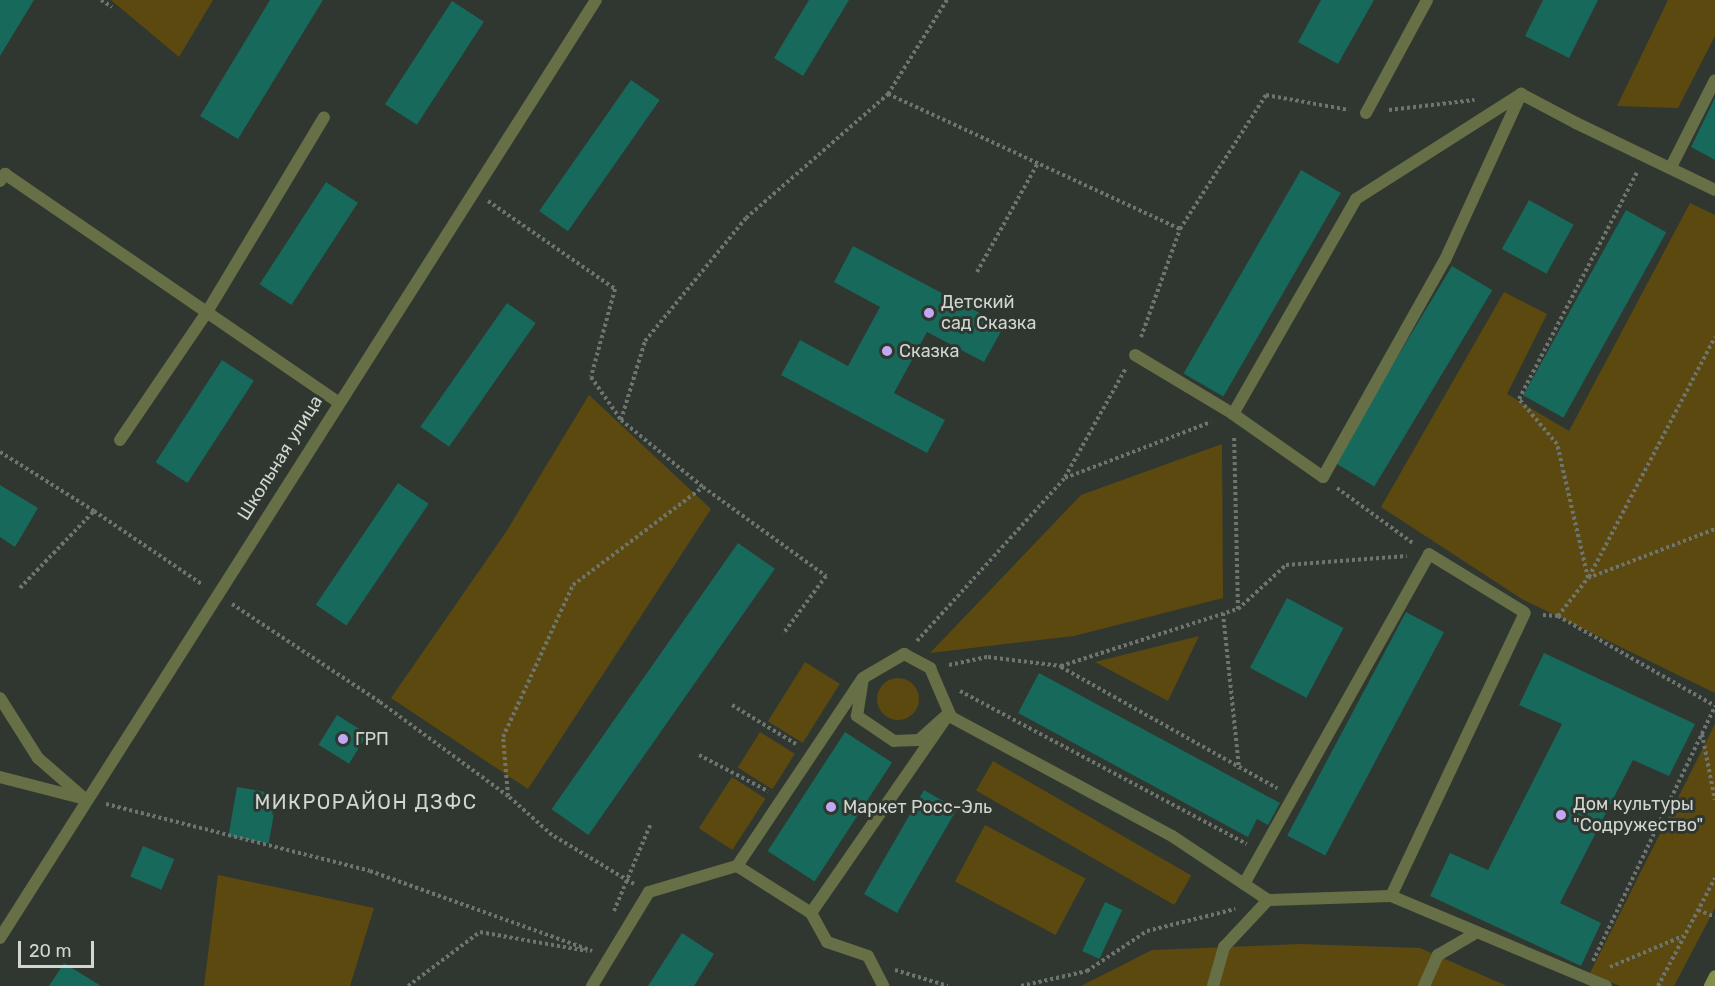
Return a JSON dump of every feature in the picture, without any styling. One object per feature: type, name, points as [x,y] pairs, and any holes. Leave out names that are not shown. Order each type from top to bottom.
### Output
[{"type":"main road","points":[[1710,986],[1715,976]]},
{"type":"street","name":"Школьная улица","points":[[0,938],[85,799],[337,401],[596,0]]},
{"type":"street","points":[[1366,113],[1426,0]]},
{"type":"street","points":[[1671,167],[1715,80]]},
{"type":"street","points":[[1521,94],[1715,190]]},
{"type":"street","points":[[1233,414],[1356,199],[1521,94]]},
{"type":"street","points":[[1135,355],[1233,414],[1323,477],[1445,260],[1521,94]]},
{"type":"street","points":[[120,440],[207,312],[324,117]]},
{"type":"street","points":[[0,181],[5,174],[337,401]]},
{"type":"street","points":[[1244,884],[1290,795],[1429,554],[1525,613],[1391,896]]},
{"type":"street","points":[[592,986],[649,892],[738,866],[809,753],[863,678],[904,654],[932,673],[949,713],[1172,836],[1268,900],[1391,896],[1474,934],[1606,986]]},
{"type":"street","points":[[863,678],[857,716],[894,741],[919,741],[949,713]]},
{"type":"street","points":[[0,698],[38,758],[85,799]]},
{"type":"street","points":[[811,913],[949,713]]},
{"type":"street","points":[[0,777],[85,799]]},
{"type":"street","points":[[738,866],[811,913],[828,942],[868,956],[883,986]]},
{"type":"street","points":[[1213,986],[1224,947],[1268,900]]},
{"type":"street","points":[[1424,986],[1437,955],[1474,934]]},
{"type":"path","points":[[101,0],[112,7]]},
{"type":"path","points":[[621,420],[645,341],[746,218],[888,93],[947,0]]},
{"type":"path","points":[[888,93],[1180,229],[1266,94],[1366,113],[1488,98]]},
{"type":"path","points":[[1588,578],[1557,444],[1519,399],[1646,155]]},
{"type":"path","points":[[978,272],[1038,163]]},
{"type":"path","points":[[472,190],[615,289],[591,377],[621,420],[703,487],[826,576],[783,634]]},
{"type":"path","points":[[1558,616],[1588,578],[1715,337]]},
{"type":"path","points":[[904,654],[1065,478],[1233,414],[1238,609]]},
{"type":"path","points":[[0,452],[94,511],[380,702],[508,796],[552,835],[649,892]]},
{"type":"path","points":[[1323,477],[1429,554]]},
{"type":"path","points":[[508,796],[503,737],[573,585],[703,487]]},
{"type":"path","points":[[20,588],[94,511]]},
{"type":"path","points":[[1588,578],[1715,529]]},
{"type":"path","points":[[1060,666],[1238,609],[1286,565],[1429,554]]},
{"type":"path","points":[[1223,613],[1239,769]]},
{"type":"path","points":[[1525,613],[1558,616],[1715,706],[1584,978]]},
{"type":"path","points":[[932,673],[988,657],[1060,666],[1239,769],[1290,795]]},
{"type":"path","points":[[932,673],[1261,852]]},
{"type":"path","points":[[732,705],[809,753]]},
{"type":"path","points":[[1702,733],[1715,800]]},
{"type":"path","points":[[699,755],[781,798]]},
{"type":"path","points":[[85,799],[370,871],[597,953]]},
{"type":"path","points":[[609,922],[651,823]]},
{"type":"path","points":[[1658,986],[1715,878]]},
{"type":"path","points":[[1021,986],[1087,971],[1147,931],[1268,900]]},
{"type":"path","points":[[1698,910],[1715,917]]},
{"type":"path","points":[[408,986],[480,932],[597,953]]},
{"type":"path","points":[[1584,978],[1685,935]]},
{"type":"path","points":[[597,953],[601,942]]},
{"type":"path","points":[[868,956],[948,986]]},
{"type":"shaded area","points":[[111,0],[213,0],[179,57]]},
{"type":"shaded area","points":[[1668,0],[1715,0],[1715,36],[1678,108],[1617,106]]},
{"type":"shaded area","points":[[1690,203],[1715,215],[1715,693],[1522,599],[1381,507],[1504,292],[1547,314],[1507,394],[1569,431]]},
{"type":"shaded area","points":[[589,395],[711,509],[528,789],[391,698],[506,532]]},
{"type":"shaded area","points":[[1222,444],[1223,598],[1074,636],[930,653],[1081,495]]},
{"type":"shaded area","points":[[1199,636],[1168,701],[1095,662]]},
{"type":"shaded area","points":[[805,662],[840,684],[803,743],[768,721]]},
{"type":"shaded area","points":[[898,678],[906,679],[913,684],[918,691],[918,707],[913,714],[906,719],[898,720],[890,719],[883,714],[878,707],[877,699],[878,691],[883,684],[890,679]]},
{"type":"shaded area","points":[[1715,724],[1715,908],[1674,986],[1620,986],[1590,973]]},
{"type":"shaded area","points":[[760,732],[795,754],[773,789],[738,768]]},
{"type":"shaded area","points":[[993,761],[1191,875],[1174,905],[976,790]]},
{"type":"shaded area","points":[[732,777],[766,799],[732,850],[699,828]]},
{"type":"shaded area","points":[[985,825],[1086,879],[1056,935],[955,882]]},
{"type":"shaded area","points":[[218,875],[374,908],[350,986],[204,986]]},
{"type":"shaded area","points":[[1300,944],[1420,948],[1507,986],[1081,986],[1152,950]]},
{"type":"building","points":[[0,0],[34,0],[0,56]]},
{"type":"building","points":[[270,0],[323,0],[238,139],[200,116]]},
{"type":"building","points":[[809,0],[849,0],[803,76],[774,58]]},
{"type":"building","points":[[1321,0],[1374,0],[1338,64],[1298,42]]},
{"type":"building","points":[[1543,0],[1598,0],[1569,58],[1525,36]]},
{"type":"building","points":[[452,1],[484,22],[417,125],[385,104]]},
{"type":"building","points":[[631,80],[660,100],[568,231],[539,211]]},
{"type":"building","points":[[1715,98],[1715,160],[1691,147]]},
{"type":"building","points":[[1301,170],[1341,193],[1223,397],[1184,374]]},
{"type":"building","points":[[326,182],[358,203],[291,305],[260,284]]},
{"type":"building","points":[[1529,200],[1574,225],[1546,274],[1502,249]]},
{"type":"building","points":[[1626,210],[1666,232],[1563,418],[1523,395]]},
{"type":"building","name":"Сказка","points":[[853,246],[1004,326],[984,362],[927,332],[894,393],[945,420],[927,453],[781,375],[800,340],[848,366],[880,307],[834,282]]},
{"type":"building","points":[[1452,266],[1492,290],[1374,486],[1334,462]]},
{"type":"building","points":[[507,303],[536,323],[449,447],[420,427]]},
{"type":"building","points":[[222,360],[254,381],[187,483],[156,462]]},
{"type":"building","points":[[398,483],[429,504],[346,626],[316,605]]},
{"type":"building","points":[[0,485],[38,508],[15,547],[0,537]]},
{"type":"building","points":[[738,543],[775,569],[588,835],[552,809]]},
{"type":"building","points":[[1287,598],[1344,628],[1306,698],[1250,668]]},
{"type":"building","points":[[1406,612],[1444,632],[1325,856],[1287,835]]},
{"type":"building","name":"Дом культуры \"Содружество\"","points":[[1544,653],[1695,724],[1669,776],[1633,760],[1560,903],[1601,923],[1581,966],[1430,896],[1450,853],[1488,870],[1562,724],[1519,705]]},
{"type":"building","points":[[1039,673],[1280,803],[1268,825],[1257,819],[1248,837],[1018,713]]},
{"type":"building","name":"ГРП","points":[[337,715],[368,734],[349,764],[318,745]]},
{"type":"building","name":"Маркет Росс-Эль","points":[[845,732],[892,762],[815,882],[768,851]]},
{"type":"building","points":[[237,787],[277,794],[269,843],[228,836]]},
{"type":"building","points":[[924,790],[957,809],[897,913],[864,894]]},
{"type":"building","points":[[143,846],[174,859],[161,890],[130,876]]},
{"type":"building","points":[[1105,902],[1122,910],[1099,959],[1082,951]]},
{"type":"building","points":[[682,933],[714,954],[694,986],[648,986]]},
{"type":"building","points":[[64,963],[101,986],[49,986]]},
{"type":"place","name":"Детский сад Сказка","points":[[929,313]]},
{"type":"place","name":"Сказка","points":[[887,351]]},
{"type":"place","name":"ГРП","points":[[343,739]]},
{"type":"place","name":"Маркет Росс-Эль","points":[[831,807]]},
{"type":"place","name":"Дом культуры \"Содружество\"","points":[[1561,815]]},
{"type":"district","name":"МИКРОРАЙОН ДЗФС","points":[[366,802]]}]
